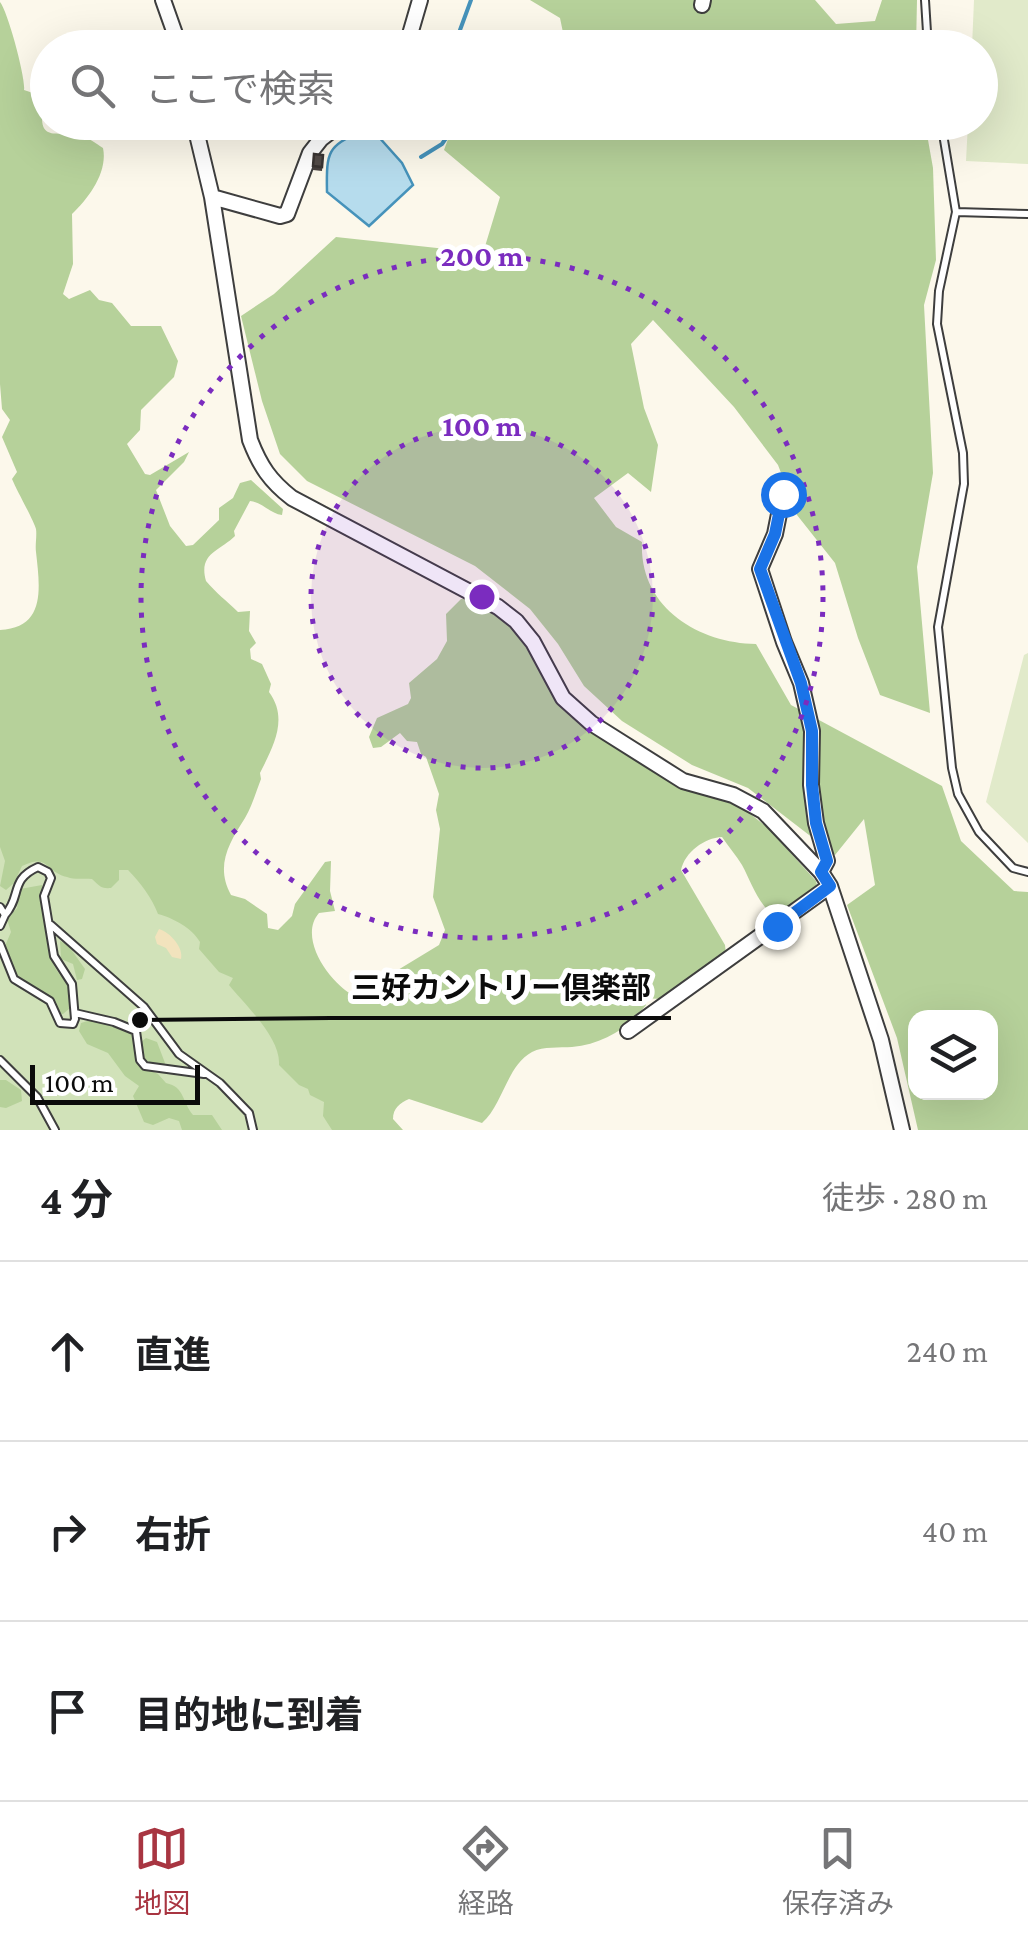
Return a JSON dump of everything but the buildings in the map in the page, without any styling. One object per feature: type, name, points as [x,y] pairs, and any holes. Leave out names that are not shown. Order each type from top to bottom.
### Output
[{"type":"street","points":[[163,0],[174,30]]},
{"type":"street","points":[[411,30],[420,0]]},
{"type":"street","points":[[198,140],[212,198],[250,440],[260,466],[274,485],[498,607],[516,621],[533,642],[563,698],[591,724],[684,781],[733,796],[763,811],[830,886],[881,1040],[902,1130]]},
{"type":"street","points":[[212,198],[280,216],[287,214],[310,152],[320,140]]},
{"type":"street","points":[[783,494],[775,534],[760,569],[801,683],[812,731],[816,823],[827,861],[821,872]]},
{"type":"street","points":[[628,1031],[830,886]]},
{"type":"lane","points":[[925,0],[927,30]]},
{"type":"lane","points":[[944,140],[956,212],[939,291],[938,324],[964,453],[964,484],[938,627],[952,768],[958,794],[978,832],[1013,868],[1028,872]]},
{"type":"lane","points":[[956,212],[1028,214]]},
{"type":"lane","points":[[0,926],[2,911],[12,906],[16,884],[38,867],[48,872],[51,878],[44,896],[56,960],[72,984],[72,1024],[60,1023],[50,1001],[14,979],[0,944]]},
{"type":"lane","points":[[50,924],[144,1007],[178,1054],[210,1076],[249,1113],[254,1130]]},
{"type":"lane","points":[[75,1013],[136,1031],[140,1060],[145,1066],[210,1076]]},
{"type":"lane","points":[[0,1060],[36,1097],[54,1130]]},
{"type":"green space","points":[[530,0],[815,0],[836,24],[875,21],[882,0],[917,0],[916,30],[562,30],[560,18]]},
{"type":"green space","points":[[974,0],[1028,0],[1028,164],[966,161],[967,140],[998,140],[998,30],[973,30]]},
{"type":"green space","points":[[0,2],[16,46],[24,90],[30,92],[30,140],[91,140],[103,148],[103,166],[96,184],[72,214],[73,264],[63,294],[69,299],[90,290],[99,300],[112,303],[131,326],[161,326],[178,361],[174,377],[141,410],[140,430],[127,444],[145,474],[150,475],[189,452],[156,490],[170,526],[186,546],[193,545],[219,520],[219,508],[233,498],[240,483],[251,480],[283,509],[282,515],[250,501],[235,536],[205,564],[206,581],[238,612],[250,611],[249,631],[256,643],[250,649],[251,659],[262,664],[278,712],[277,733],[260,773],[256,794],[226,855],[224,874],[231,895],[267,914],[268,928],[278,930],[292,916],[295,904],[325,862],[331,861],[330,891],[335,911],[319,913],[313,923],[314,947],[336,982],[355,996],[439,945],[445,930],[433,897],[440,829],[436,810],[439,794],[417,742],[407,741],[400,733],[381,747],[373,748],[369,737],[377,718],[408,704],[409,683],[437,659],[447,641],[446,614],[461,599],[468,598],[508,623],[526,645],[563,708],[591,732],[682,785],[749,813],[768,828],[816,881],[818,889],[780,919],[761,902],[722,837],[709,840],[696,847],[681,870],[725,945],[726,954],[661,999],[643,998],[646,1005],[631,1022],[604,1039],[532,1052],[517,1066],[482,1123],[409,1099],[393,1115],[403,1130],[332,1130],[323,1116],[324,1102],[310,1095],[279,1065],[269,1033],[229,985],[233,978],[219,972],[199,949],[200,942],[192,932],[158,914],[128,870],[119,870],[119,880],[107,888],[92,879],[60,874],[37,861],[22,866],[6,890],[0,886],[5,861],[0,847],[0,630],[15,628],[33,614],[39,579],[36,529],[12,479],[17,472],[2,437],[10,420],[2,409]]},
{"type":"green space","points":[[448,140],[928,140],[933,168],[936,260],[924,305],[933,473],[917,567],[930,713],[880,695],[835,563],[797,515],[778,465],[734,407],[653,320],[631,344],[644,408],[658,445],[651,492],[628,473],[594,498],[616,527],[642,542],[650,585],[676,617],[713,637],[756,644],[791,705],[942,786],[961,841],[1014,891],[1028,892],[1028,1130],[918,1130],[911,1100],[998,1100],[998,1010],[908,1010],[908,1086],[897,1038],[847,905],[875,885],[864,819],[835,855],[748,788],[692,765],[622,721],[584,686],[530,609],[475,566],[307,481],[280,454],[241,316],[274,294],[336,237],[483,253],[500,197],[444,150]]},
{"type":"green space","points":[[1028,653],[1028,843],[986,802],[1024,655]]},
{"type":"green space","points":[[0,825],[89,849],[181,898],[367,1130],[0,1130]]},
{"type":"green space","points":[[42,885],[51,958],[69,990],[70,1008],[63,1014],[16,977],[5,946],[11,932],[7,919],[17,908],[20,889]]},
{"type":"green space","points":[[60,941],[68,945],[85,969],[82,979],[77,980],[73,964],[61,959]]},
{"type":"green space","points":[[94,1019],[131,1031],[141,1066],[177,1088],[193,1115],[212,1115],[222,1130],[182,1130],[179,1121],[169,1118],[153,1125],[144,1122],[133,1096],[139,1086],[125,1076],[108,1053],[87,1044],[79,1031],[81,1023]]},
{"type":"green space","points":[[146,1038],[157,1042],[165,1063],[162,1068],[144,1062],[141,1042]]},
{"type":"green space","points":[[0,1080],[21,1090],[22,1101],[0,1107]]},
{"type":"sand","points":[[159,929],[175,941],[181,959],[172,957],[157,944]]},
{"type":"water","points":[[344,140],[381,140],[402,163],[413,185],[369,226],[327,192],[329,156]]},
{"type":"waterway","points":[[460,30],[471,0]]},
{"type":"waterway","points":[[421,157],[445,140]]},
{"type":"place","name":"三好カントリー倶楽部","points":[[140,1020]]},
{"type":"route","points":[[777,926],[830,886],[821,872],[827,861],[816,823],[812,731],[807,707],[760,569],[775,534],[783,494]]}]
